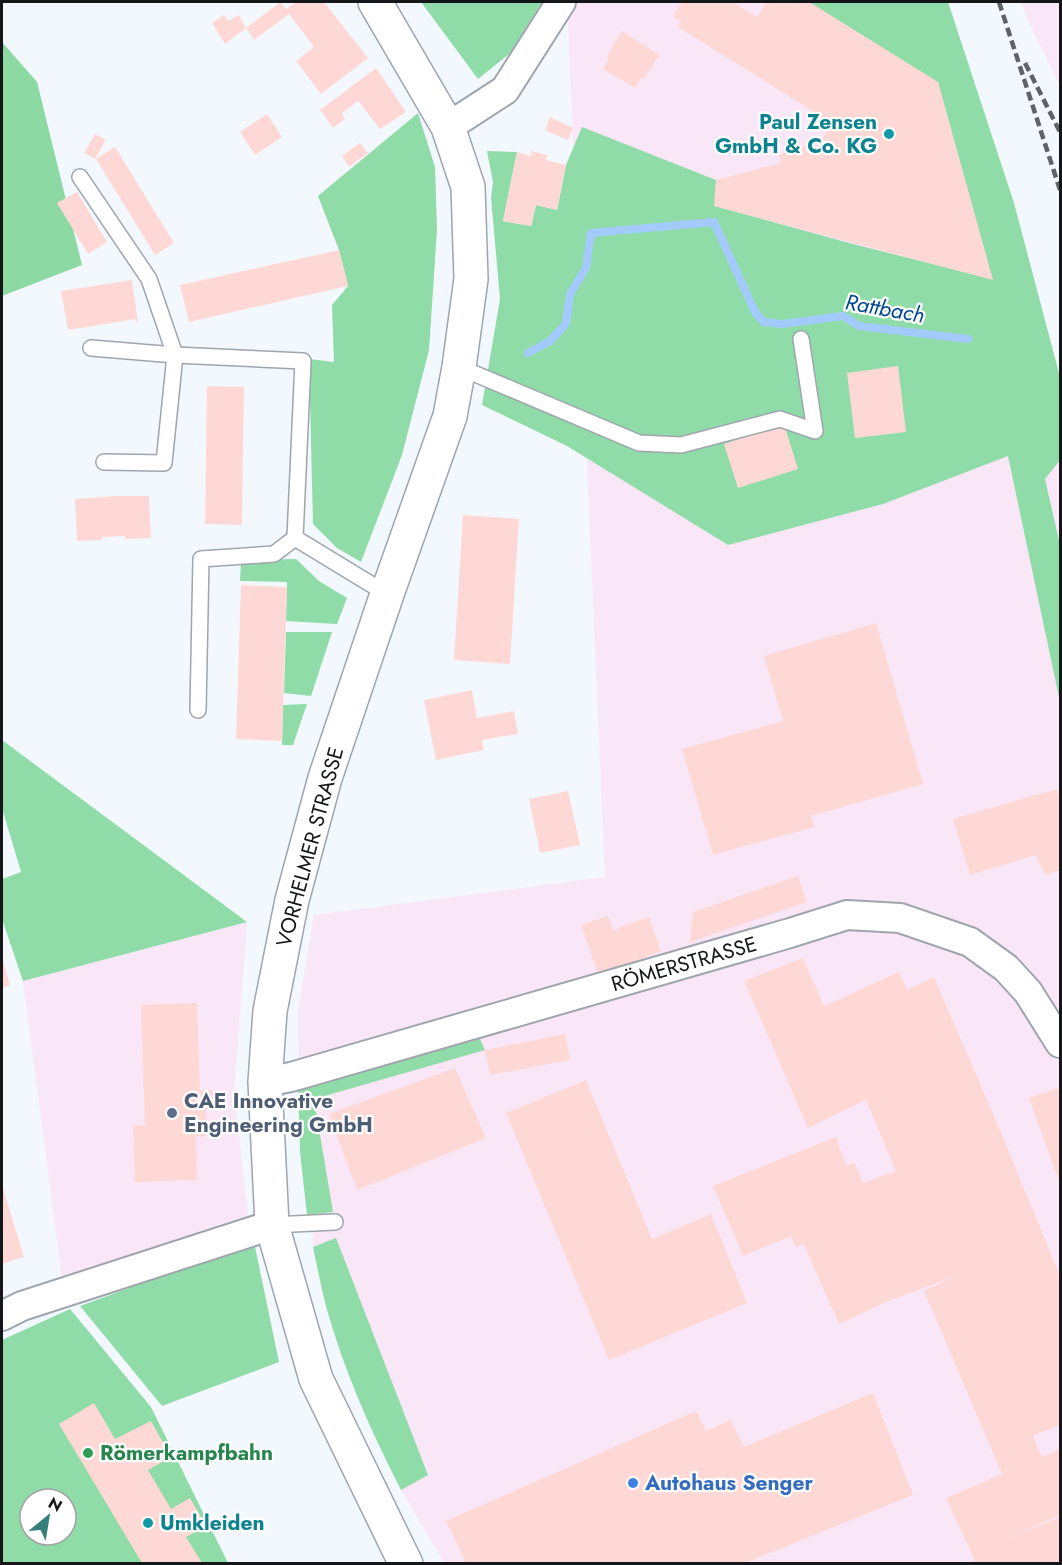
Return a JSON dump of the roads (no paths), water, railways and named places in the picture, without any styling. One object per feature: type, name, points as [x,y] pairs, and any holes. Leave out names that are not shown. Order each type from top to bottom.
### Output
[{"type":"street","name":"VORHELMER STRASSE","points":[[375,2],[448,127],[468,187],[471,279],[450,416],[325,778],[292,900],[270,1011],[265,1082],[272,1225],[316,1379],[406,1563]]},
{"type":"street","points":[[448,127],[505,90],[561,2]]},
{"type":"street","name":"RÖMERSTRASSE","points":[[265,1082],[314,1070],[847,915],[900,918],[970,942],[1006,968],[1028,992],[1060,1043]]},
{"type":"street","points":[[2,1316],[22,1306],[272,1225]]},
{"type":"lane","points":[[80,177],[149,279],[175,355],[164,463],[104,462]]},
{"type":"lane","points":[[459,367],[639,443],[681,445],[780,419],[815,430],[801,339]]},
{"type":"lane","points":[[91,348],[175,355],[303,361],[295,538]]},
{"type":"lane","points":[[295,538],[387,594]]},
{"type":"lane","points":[[198,710],[201,559],[274,554],[295,538]]},
{"type":"lane","points":[[272,1225],[335,1222]]},
{"type":"waterway","name":"Rattbach","points":[[528,353],[550,341],[566,324],[570,294],[586,268],[591,233],[714,222],[755,312],[764,322],[782,324],[843,316],[859,326],[968,339]]},
{"type":"railway","points":[[999,2],[1060,190]]},
{"type":"railway","points":[[1025,63],[1060,132]]},
{"type":"place","name":"Paul Zensen GmbH & Co. KG","points":[[889,134]]},
{"type":"place","name":"CAE Innovative Engineering GmbH","points":[[172,1113]]},
{"type":"place","name":"Römerkampfbahn","points":[[88,1453]]},
{"type":"place","name":"Autohaus Senger","points":[[633,1483]]},
{"type":"place","name":"Umkleiden","points":[[148,1523]]}]
